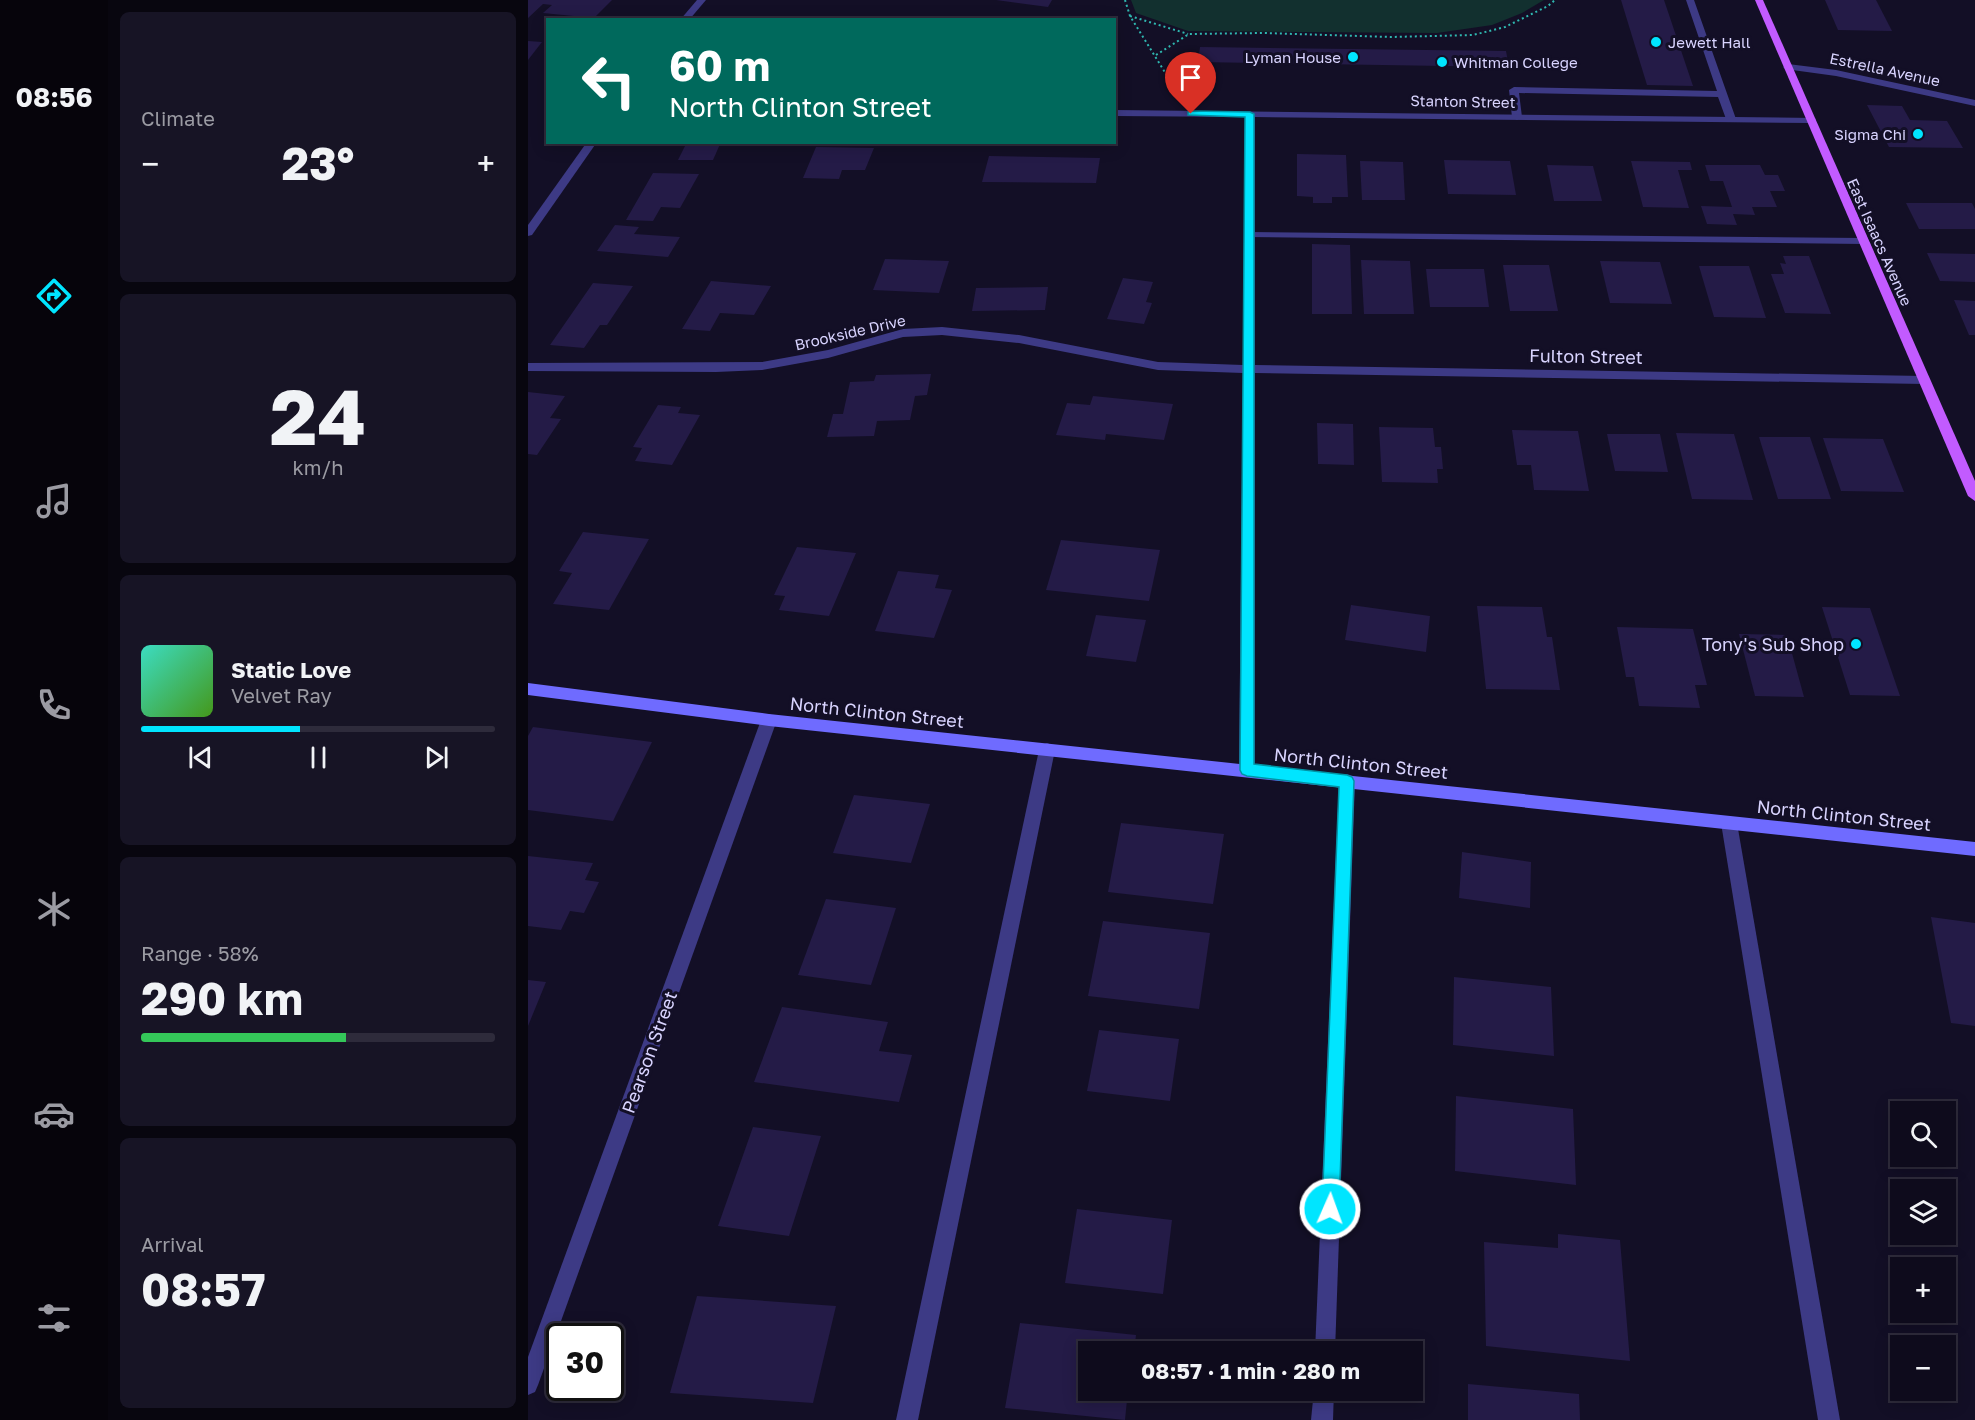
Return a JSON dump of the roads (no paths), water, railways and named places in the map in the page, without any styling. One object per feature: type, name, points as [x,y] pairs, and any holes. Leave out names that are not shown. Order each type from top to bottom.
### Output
[{"type":"main road","name":"East Isaacs Avenue","points":[[1759,0],[1975,496]]},
{"type":"street","points":[[686,18],[702,0]]},
{"type":"street","points":[[1690,0],[1731,119]]},
{"type":"street","name":"Estrella Avenue","points":[[1788,67],[1836,73],[1975,103]]},
{"type":"street","points":[[1517,117],[1514,90],[1722,94]]},
{"type":"street","name":"Stanton Street","points":[[1116,113],[1811,120]]},
{"type":"street","points":[[1247,770],[1250,114]]},
{"type":"street","points":[[528,232],[591,144]]},
{"type":"street","points":[[1250,235],[1863,241]]},
{"type":"street","name":"Brookside Drive","points":[[528,367],[716,368],[762,366],[828,354],[903,333],[942,331],[1019,339],[1158,366],[1248,368]]},
{"type":"street","name":"Fulton Street","points":[[1248,368],[1924,380]]},
{"type":"street","name":"North Clinton Street","points":[[528,689],[769,720],[1975,849]]},
{"type":"street","name":"Pearson Street","points":[[528,1384],[769,720]]},
{"type":"street","points":[[907,1420],[1047,750]]},
{"type":"street","points":[[1325,1341],[1347,781]]},
{"type":"street","points":[[1729,822],[1829,1420]]},
{"type":"street","points":[[1322,1420],[1323,1401]]},
{"type":"place","name":"Jewett Hall","points":[[1656,42]]},
{"type":"place","name":"Lyman House","points":[[1353,57]]},
{"type":"place","name":"Whitman College","points":[[1442,62]]},
{"type":"place","name":"Sigma Chi","points":[[1918,134]]},
{"type":"place","name":"Tony's Sub Shop","points":[[1856,644]]}]
